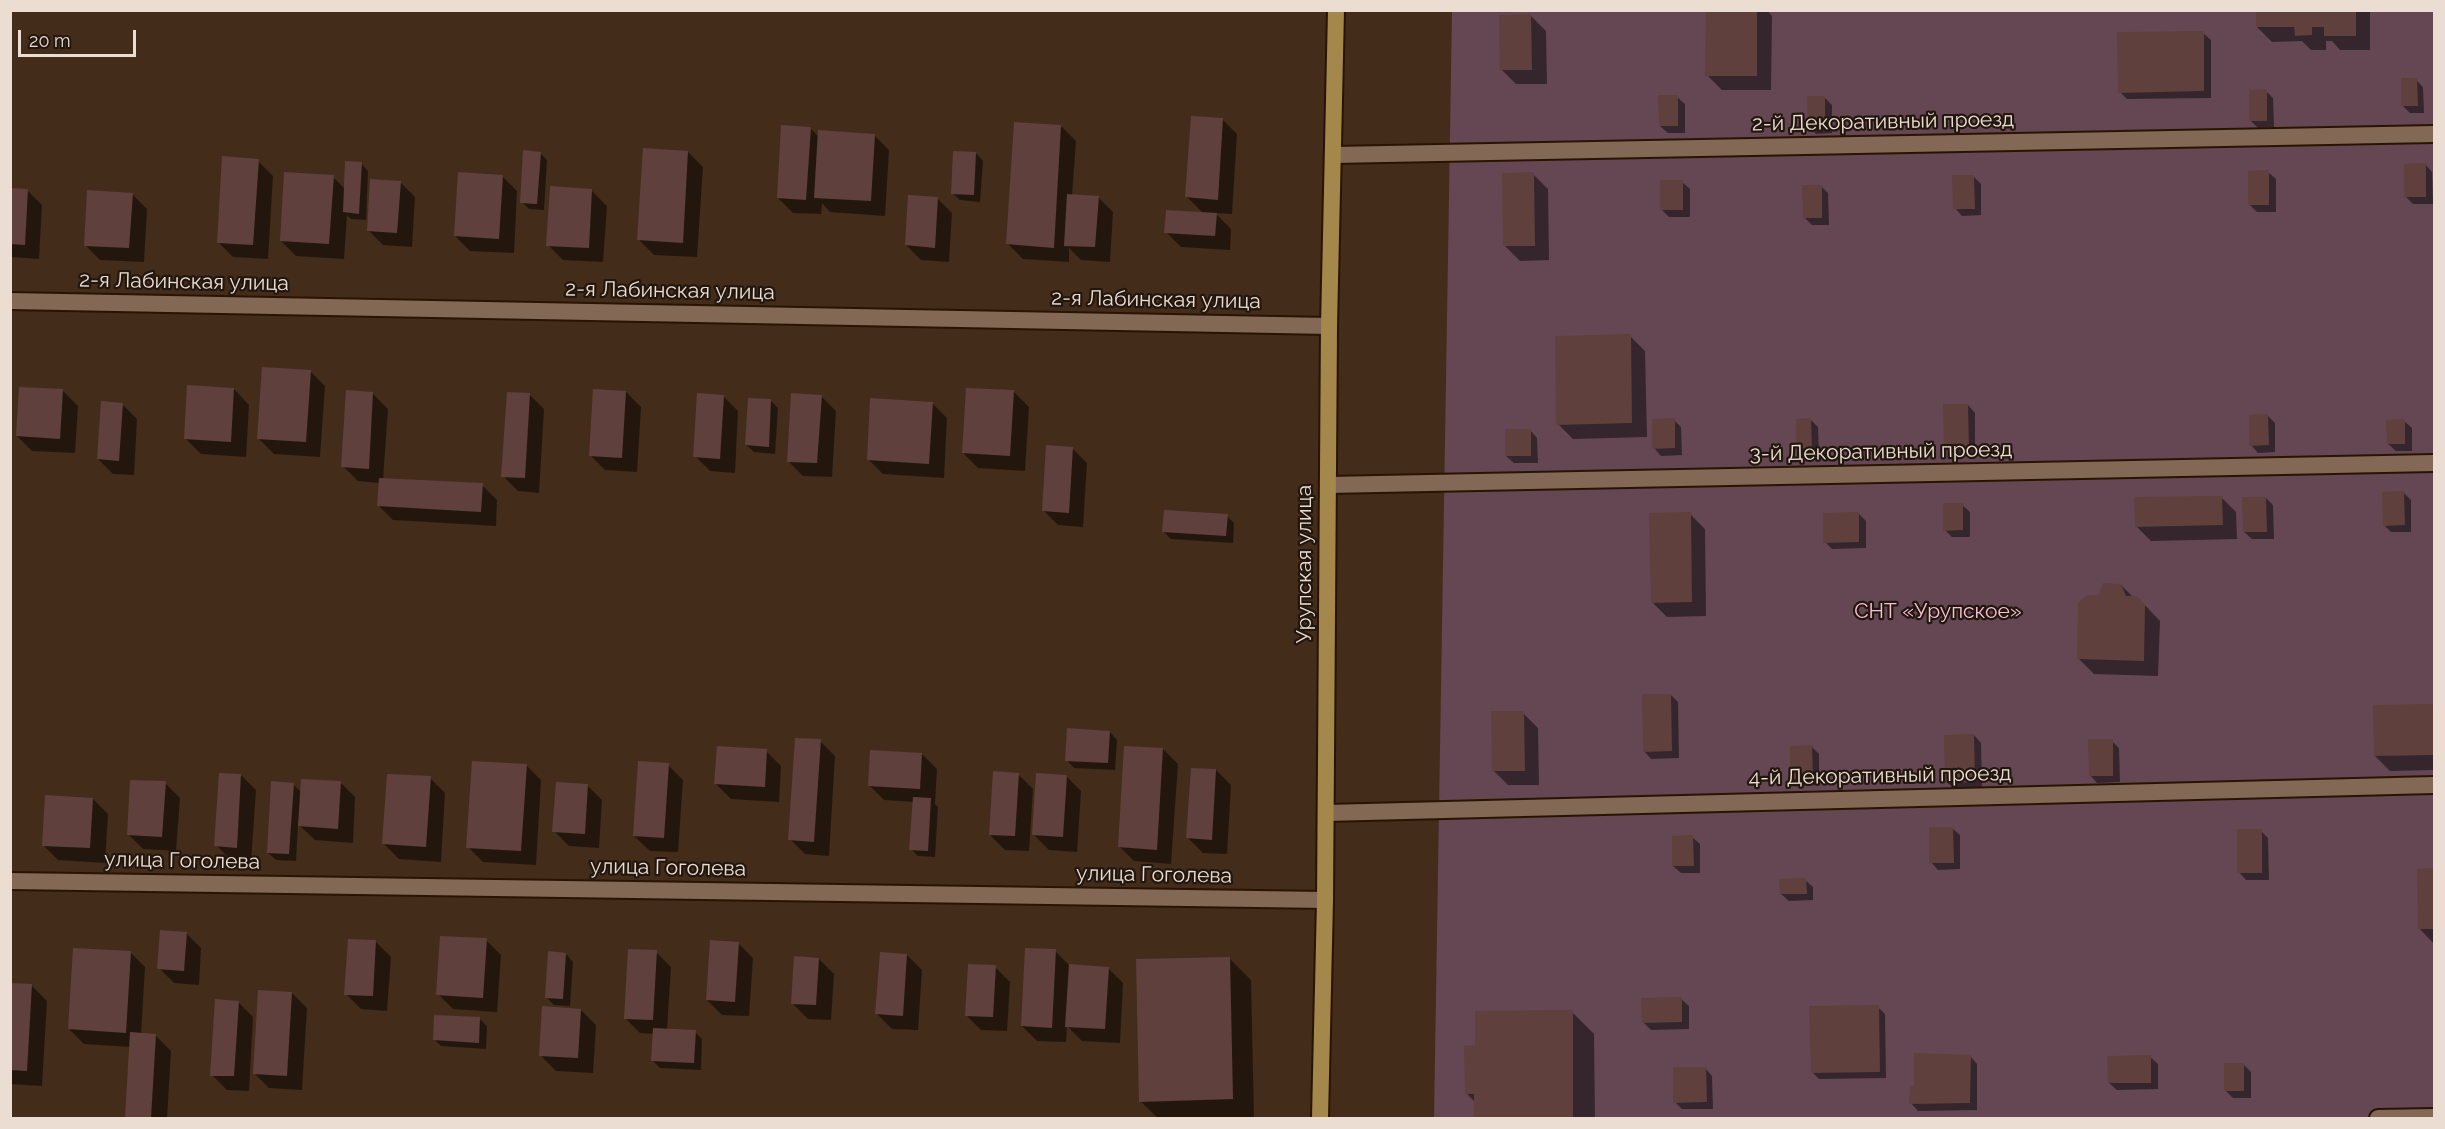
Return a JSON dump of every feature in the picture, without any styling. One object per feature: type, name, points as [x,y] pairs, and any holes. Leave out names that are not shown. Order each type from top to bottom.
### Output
[{"type":"main road","name":"Урупская улица","points":[[1320,1119],[1326,813],[1329,326],[1336,10]]},
{"type":"street","name":"2-й Декоративный проезд","points":[[1333,155],[2434,134]]},
{"type":"street","name":"2-я Лабинская улица","points":[[10,301],[1329,326]]},
{"type":"street","name":"3-й Декоративный проезд","points":[[1328,485],[2434,463]]},
{"type":"street","name":"4-й Декоративный проезд","points":[[1326,813],[2434,784]]},
{"type":"street","name":"улица Гоголева","points":[[10,881],[1325,900]]},
{"type":"street","points":[[2378,1119],[2434,1117]]},
{"type":"green space","name":"СНТ «Урупское»","points":[[1452,11],[2434,11],[2434,1118],[1434,1118]]},
{"type":"building","points":[[1706,10],[1757,10],[1757,76],[1705,76]]},
{"type":"building","points":[[2256,10],[2356,10],[2356,36],[2324,36],[2324,27],[2312,27],[2312,35],[2295,36],[2294,27],[2256,27]]},
{"type":"building","points":[[1531,14],[1532,70],[1500,70],[1499,15]]},
{"type":"building","points":[[2204,31],[2204,91],[2118,93],[2117,32]]},
{"type":"building","points":[[2401,78],[2417,78],[2418,106],[2401,106]]},
{"type":"building","points":[[2267,89],[2267,121],[2249,121],[2249,90]]},
{"type":"building","points":[[1658,95],[1678,95],[1678,126],[1659,126]]},
{"type":"building","points":[[1807,96],[1825,96],[1825,127],[1808,127]]},
{"type":"building","points":[[1191,116],[1223,118],[1218,200],[1185,197]]},
{"type":"building","points":[[1014,122],[1061,125],[1054,248],[1006,244]]},
{"type":"building","points":[[781,125],[811,127],[806,200],[777,198]]},
{"type":"building","points":[[818,130],[875,134],[871,201],[814,198]]},
{"type":"building","points":[[643,148],[688,151],[683,243],[637,240]]},
{"type":"building","points":[[523,150],[541,152],[537,204],[520,203]]},
{"type":"building","points":[[953,151],[976,152],[974,195],[951,194]]},
{"type":"building","points":[[222,156],[259,159],[253,245],[217,243]]},
{"type":"building","points":[[345,161],[362,162],[359,214],[343,212]]},
{"type":"building","points":[[2426,163],[2426,197],[2404,197],[2404,164]]},
{"type":"building","points":[[2269,170],[2269,205],[2248,205],[2248,171]]},
{"type":"building","points":[[284,172],[334,175],[329,244],[280,241]]},
{"type":"building","points":[[458,172],[503,175],[499,239],[454,236]]},
{"type":"building","points":[[1534,172],[1535,246],[1503,246],[1502,173]]},
{"type":"building","points":[[1952,175],[1974,175],[1975,209],[1953,209]]},
{"type":"building","points":[[370,179],[401,181],[397,233],[367,231]]},
{"type":"building","points":[[1660,180],[1683,180],[1683,210],[1660,210]]},
{"type":"building","points":[[1802,185],[1822,185],[1822,218],[1803,218]]},
{"type":"building","points":[[550,186],[592,189],[589,248],[546,246]]},
{"type":"building","points":[[10,188],[28,189],[25,245],[10,244]]},
{"type":"building","points":[[87,190],[133,193],[129,248],[84,246]]},
{"type":"building","points":[[1067,194],[1099,196],[1095,247],[1064,246]]},
{"type":"building","points":[[908,195],[938,197],[935,248],[905,245]]},
{"type":"building","points":[[1166,210],[1217,213],[1215,236],[1164,233]]},
{"type":"building","points":[[1631,334],[1632,423],[1556,425],[1555,336]]},
{"type":"building","points":[[262,367],[311,370],[306,442],[257,439]]},
{"type":"building","points":[[187,385],[234,388],[231,442],[184,439]]},
{"type":"building","points":[[19,387],[63,389],[60,439],[16,436]]},
{"type":"building","points":[[966,388],[1014,390],[1010,456],[962,453]]},
{"type":"building","points":[[593,389],[626,391],[622,458],[589,456]]},
{"type":"building","points":[[346,390],[373,392],[369,469],[341,467]]},
{"type":"building","points":[[507,392],[530,393],[525,478],[501,477]]},
{"type":"building","points":[[697,393],[724,395],[720,459],[693,457]]},
{"type":"building","points":[[791,393],[822,395],[817,463],[787,462]]},
{"type":"building","points":[[748,398],[771,399],[769,447],[745,445]]},
{"type":"building","points":[[870,398],[933,402],[929,464],[867,460]]},
{"type":"building","points":[[101,401],[123,403],[119,461],[97,459]]},
{"type":"building","points":[[1943,404],[1968,404],[1969,447],[1944,448]]},
{"type":"building","points":[[2268,414],[2269,445],[2249,446],[2249,415]]},
{"type":"building","points":[[1675,418],[1675,448],[1652,449],[1652,419]]},
{"type":"building","points":[[1811,418],[1812,449],[1796,448],[1796,419]]},
{"type":"building","points":[[2405,419],[2405,444],[2387,444],[2386,420]]},
{"type":"building","points":[[1505,429],[1531,429],[1531,456],[1505,456]]},
{"type":"building","points":[[1046,445],[1073,447],[1069,513],[1042,511]]},
{"type":"building","points":[[379,478],[483,483],[481,512],[377,506]]},
{"type":"building","points":[[2404,491],[2405,525],[2383,526],[2382,492]]},
{"type":"building","points":[[2222,496],[2223,525],[2135,527],[2134,497]]},
{"type":"building","points":[[2242,497],[2266,497],[2267,532],[2243,532]]},
{"type":"building","points":[[1943,503],[1963,503],[1963,530],[1943,531]]},
{"type":"building","points":[[1164,510],[1228,514],[1226,536],[1162,532]]},
{"type":"building","points":[[1691,512],[1692,602],[1651,603],[1649,513]]},
{"type":"building","points":[[1859,512],[1859,542],[1823,543],[1823,513]]},
{"type":"building","points":[[2103,583],[2121,584],[2126,596],[2137,596],[2145,605],[2144,661],[2077,659],[2078,603],[2087,595],[2099,595]]},
{"type":"building","points":[[1642,694],[1671,694],[1672,751],[1643,752]]},
{"type":"building","points":[[2434,704],[2434,755],[2374,756],[2373,705]]},
{"type":"building","points":[[1491,711],[1524,711],[1525,771],[1492,771]]},
{"type":"building","points":[[1067,728],[1110,731],[1108,763],[1065,761]]},
{"type":"building","points":[[1974,734],[1975,782],[1945,783],[1944,735]]},
{"type":"building","points":[[795,738],[821,739],[814,842],[788,840]]},
{"type":"building","points":[[2088,739],[2113,739],[2113,776],[2089,776]]},
{"type":"building","points":[[1812,745],[1813,779],[1790,779],[1790,746]]},
{"type":"building","points":[[717,746],[767,749],[765,787],[714,784]]},
{"type":"building","points":[[1124,746],[1163,748],[1157,850],[1118,847]]},
{"type":"building","points":[[870,750],[922,753],[920,789],[868,786]]},
{"type":"building","points":[[472,761],[527,764],[521,851],[466,848]]},
{"type":"building","points":[[638,761],[669,763],[664,838],[633,836]]},
{"type":"building","points":[[1191,768],[1216,769],[1212,840],[1186,838]]},
{"type":"building","points":[[993,771],[1019,773],[1015,836],[989,835]]},
{"type":"building","points":[[219,773],[241,774],[237,848],[214,846]]},
{"type":"building","points":[[1036,773],[1067,775],[1063,837],[1032,835]]},
{"type":"building","points":[[387,774],[431,776],[426,847],[382,844]]},
{"type":"building","points":[[301,779],[341,781],[338,829],[298,826]]},
{"type":"building","points":[[130,780],[166,781],[162,837],[127,835]]},
{"type":"building","points":[[271,781],[294,783],[289,854],[267,853]]},
{"type":"building","points":[[556,782],[588,784],[585,834],[552,832]]},
{"type":"building","points":[[45,795],[93,798],[90,848],[42,846]]},
{"type":"building","points":[[913,797],[931,798],[928,851],[909,850]]},
{"type":"building","points":[[1929,827],[1953,827],[1954,863],[1929,863]]},
{"type":"building","points":[[2237,829],[2262,829],[2262,873],[2237,873]]},
{"type":"building","points":[[1693,835],[1694,866],[1672,866],[1672,836]]},
{"type":"building","points":[[2434,868],[2434,929],[2418,929],[2417,869]]},
{"type":"building","points":[[1806,878],[1807,894],[1780,894],[1779,879]]},
{"type":"building","points":[[160,930],[187,932],[184,971],[157,969]]},
{"type":"building","points":[[440,936],[487,938],[483,998],[436,995]]},
{"type":"building","points":[[348,939],[376,940],[373,996],[344,995]]},
{"type":"building","points":[[710,940],[739,942],[735,1002],[706,1000]]},
{"type":"building","points":[[73,948],[131,951],[126,1033],[68,1029]]},
{"type":"building","points":[[1025,948],[1056,949],[1052,1028],[1021,1026]]},
{"type":"building","points":[[628,949],[657,950],[653,1020],[624,1019]]},
{"type":"building","points":[[548,951],[566,953],[563,999],[545,998]]},
{"type":"building","points":[[880,952],[907,954],[903,1016],[875,1014]]},
{"type":"building","points":[[794,956],[819,958],[816,1005],[791,1004]]},
{"type":"building","points":[[1230,957],[1233,1099],[1139,1102],[1136,959]]},
{"type":"building","points":[[968,964],[996,965],[993,1017],[965,1016]]},
{"type":"building","points":[[1069,964],[1109,967],[1105,1029],[1065,1027]]},
{"type":"building","points":[[10,983],[32,984],[27,1071],[10,1070]]},
{"type":"building","points":[[258,990],[292,992],[287,1076],[253,1074]]},
{"type":"building","points":[[1682,997],[1682,1022],[1642,1023],[1641,998]]},
{"type":"building","points":[[215,999],[239,1001],[234,1076],[210,1076]]},
{"type":"building","points":[[1879,1005],[1880,1072],[1811,1073],[1809,1006]]},
{"type":"building","points":[[542,1006],[581,1009],[578,1058],[539,1056]]},
{"type":"building","points":[[1573,1010],[1573,1118],[1474,1118],[1474,1094],[1465,1094],[1464,1046],[1475,1045],[1475,1011]]},
{"type":"building","points":[[434,1015],[480,1017],[479,1043],[433,1040]]},
{"type":"building","points":[[653,1028],[696,1030],[694,1063],[651,1061]]},
{"type":"building","points":[[130,1032],[156,1034],[151,1118],[125,1118]]},
{"type":"building","points":[[1914,1053],[1971,1055],[1970,1103],[1909,1104],[1910,1086],[1914,1086]]},
{"type":"building","points":[[2151,1055],[2151,1083],[2108,1083],[2107,1056]]},
{"type":"building","points":[[2224,1063],[2244,1063],[2244,1091],[2224,1091]]},
{"type":"building","points":[[1673,1067],[1706,1067],[1707,1102],[1673,1103]]}]
